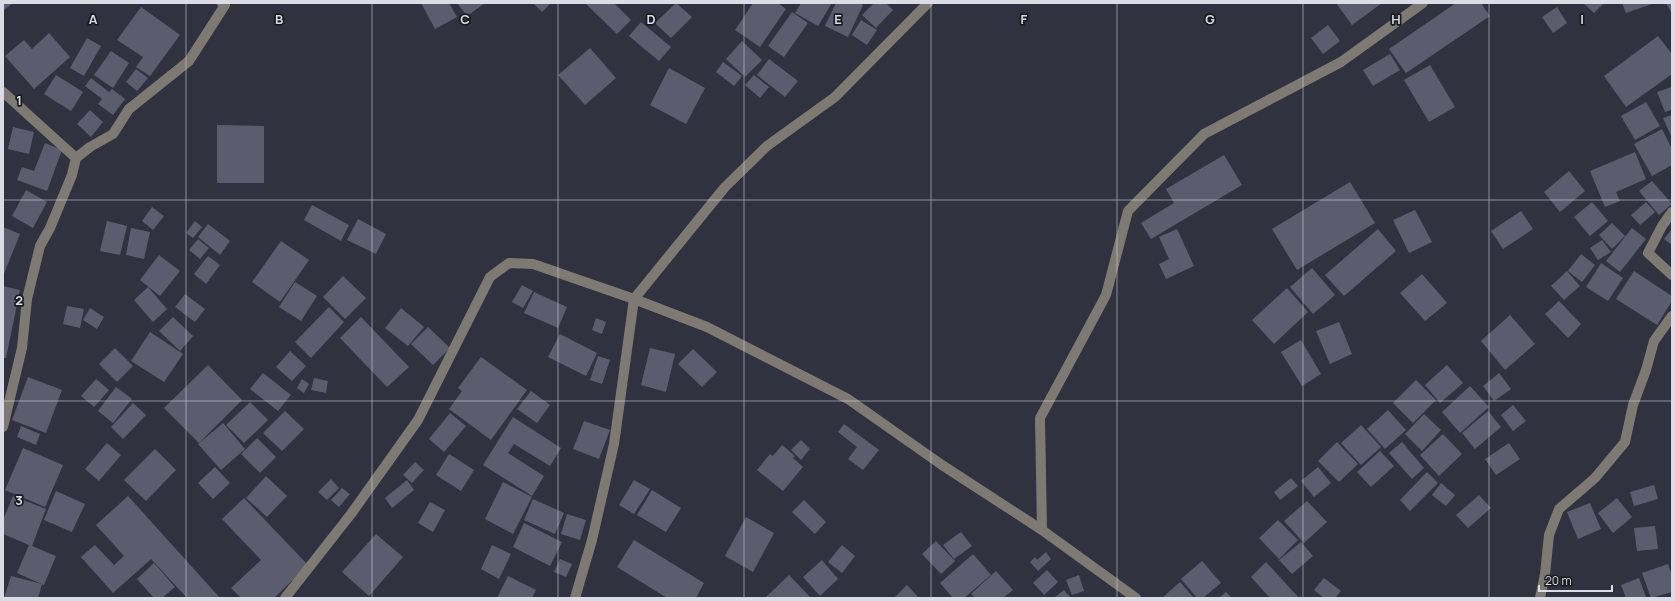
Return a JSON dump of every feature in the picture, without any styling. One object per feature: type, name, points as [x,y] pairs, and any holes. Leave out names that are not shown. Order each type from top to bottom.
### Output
[{"type":"street","points":[[575,598],[592,540],[614,444],[634,299],[725,187],[768,146],[835,97],[928,3]]},
{"type":"street","points":[[1042,530],[1040,418],[1106,295],[1128,211],[1204,134],[1340,62],[1423,3]]},
{"type":"street","points":[[3,426],[22,348],[26,299],[40,246],[50,228],[72,175],[76,158],[90,147],[113,134],[129,109],[189,61],[225,4]]},
{"type":"street","points":[[3,92],[76,158]]},
{"type":"street","points":[[1672,212],[1662,226],[1648,253],[1672,275]]},
{"type":"street","points":[[285,598],[350,514],[418,420],[490,277],[509,263],[533,264],[634,299],[707,327],[848,399],[942,465],[1042,530],[1136,598]]},
{"type":"street","points":[[1540,598],[1549,535],[1559,509],[1595,478],[1625,442],[1632,405],[1646,370],[1654,341],[1672,316]]},
{"type":"building","points":[[3,3],[13,3],[3,11]]},
{"type":"building","points":[[421,3],[449,3],[457,17],[435,29]]},
{"type":"building","points":[[457,3],[485,3],[467,16]]},
{"type":"building","points":[[533,3],[551,3],[542,12]]},
{"type":"building","points":[[585,3],[614,3],[631,20],[617,34]]},
{"type":"building","points":[[676,3],[692,17],[671,38],[655,23]]},
{"type":"building","points":[[753,3],[778,3],[786,9],[760,47],[735,30]]},
{"type":"building","points":[[801,3],[832,3],[818,26],[795,13]]},
{"type":"building","points":[[836,3],[859,3],[863,5],[848,37],[825,26]]},
{"type":"building","points":[[874,3],[886,3],[893,10],[876,28],[862,15]]},
{"type":"building","points":[[1336,3],[1382,3],[1352,25]]},
{"type":"building","points":[[1456,3],[1481,3],[1490,16],[1406,73],[1389,49]]},
{"type":"building","points":[[1583,3],[1604,3],[1594,13]]},
{"type":"building","points":[[1622,3],[1655,3],[1626,13]]},
{"type":"building","points":[[1666,3],[1672,3],[1672,14]]},
{"type":"building","points":[[141,7],[180,35],[150,76],[136,67],[143,57],[117,40]]},
{"type":"building","points":[[1557,7],[1567,23],[1553,33],[1542,17]]},
{"type":"building","points":[[792,12],[808,23],[784,57],[768,46]]},
{"type":"building","points":[[861,20],[877,30],[867,45],[852,35]]},
{"type":"building","points":[[641,22],[671,47],[659,61],[629,36]]},
{"type":"building","points":[[1328,25],[1340,41],[1323,54],[1311,38]]},
{"type":"building","points":[[49,33],[70,57],[34,89],[5,56],[24,40],[32,49]]},
{"type":"building","points":[[1658,36],[1672,54],[1672,74],[1626,107],[1604,76]]},
{"type":"building","points":[[87,38],[101,46],[84,76],[70,68]]},
{"type":"building","points":[[742,41],[762,60],[745,77],[726,59]]},
{"type":"building","points":[[590,48],[616,78],[585,105],[558,75]]},
{"type":"building","points":[[111,51],[129,63],[113,88],[94,75]]},
{"type":"building","points":[[1390,54],[1400,70],[1373,86],[1363,70]]},
{"type":"building","points":[[769,59],[798,81],[785,97],[757,75]]},
{"type":"building","points":[[723,62],[742,76],[734,86],[716,72]]},
{"type":"building","points":[[1430,65],[1455,107],[1429,122],[1404,80]]},
{"type":"building","points":[[669,68],[705,88],[686,124],[650,105]]},
{"type":"building","points":[[136,69],[148,78],[137,91],[126,82]]},
{"type":"building","points":[[56,75],[83,92],[71,111],[44,94]]},
{"type":"building","points":[[754,75],[769,87],[760,98],[745,85]]},
{"type":"building","points":[[91,78],[109,92],[112,89],[125,99],[113,115],[98,104],[102,99],[85,86]]},
{"type":"building","points":[[1672,87],[1672,110],[1665,112],[1657,92]]},
{"type":"building","points":[[1646,102],[1660,126],[1635,140],[1621,116]]},
{"type":"building","points":[[90,110],[103,122],[91,137],[77,124]]},
{"type":"building","points":[[1672,115],[1672,138],[1663,118]]},
{"type":"building","points":[[217,125],[264,126],[264,183],[217,183]]},
{"type":"building","points":[[13,127],[34,132],[29,154],[8,149]]},
{"type":"building","points":[[1662,129],[1672,149],[1672,165],[1652,176],[1634,144]]},
{"type":"building","points":[[45,143],[62,150],[47,191],[17,180],[22,167],[34,171]]},
{"type":"building","points":[[1635,152],[1646,179],[1616,192],[1620,201],[1605,207],[1590,171]]},
{"type":"building","points":[[1224,155],[1242,185],[1151,239],[1141,223],[1174,203],[1166,189]]},
{"type":"building","points":[[1569,171],[1585,191],[1560,212],[1544,192]]},
{"type":"building","points":[[1652,181],[1672,204],[1659,215],[1639,191]]},
{"type":"building","points":[[1350,182],[1375,223],[1297,270],[1272,229]]},
{"type":"building","points":[[26,190],[47,202],[33,228],[12,216]]},
{"type":"building","points":[[1592,202],[1608,221],[1590,236],[1574,217]]},
{"type":"building","points":[[1646,202],[1655,212],[1640,225],[1631,215]]},
{"type":"building","points":[[312,205],[349,225],[341,241],[304,220]]},
{"type":"building","points":[[152,207],[164,216],[153,230],[142,221]]},
{"type":"building","points":[[1415,210],[1432,242],[1409,253],[1393,220]]},
{"type":"building","points":[[1521,211],[1533,229],[1503,249],[1491,231]]},
{"type":"building","points":[[358,219],[386,234],[376,254],[347,240]]},
{"type":"building","points":[[107,221],[127,226],[120,255],[100,251]]},
{"type":"building","points":[[195,221],[202,227],[193,238],[186,233]]},
{"type":"building","points":[[1612,223],[1625,236],[1612,249],[1599,235]]},
{"type":"building","points":[[208,224],[230,241],[220,255],[198,237]]},
{"type":"building","points":[[3,227],[20,234],[3,276]]},
{"type":"building","points":[[131,228],[150,232],[144,259],[126,255]]},
{"type":"building","points":[[1632,228],[1646,239],[1620,272],[1606,261]]},
{"type":"building","points":[[1177,229],[1194,266],[1166,279],[1159,264],[1169,259],[1159,237]]},
{"type":"building","points":[[1378,229],[1396,251],[1344,296],[1325,275]]},
{"type":"building","points":[[1672,229],[1672,245],[1664,239]]},
{"type":"building","points":[[198,239],[209,248],[200,259],[189,250]]},
{"type":"building","points":[[1602,240],[1611,252],[1598,260],[1590,248]]},
{"type":"building","points":[[281,241],[309,260],[280,302],[252,282]]},
{"type":"building","points":[[1581,254],[1595,265],[1582,282],[1568,271]]},
{"type":"building","points":[[159,255],[180,271],[160,296],[140,280]]},
{"type":"building","points":[[208,256],[220,265],[206,284],[194,274]]},
{"type":"building","points":[[1601,263],[1623,278],[1608,301],[1586,287]]},
{"type":"building","points":[[1312,268],[1335,295],[1313,314],[1290,287]]},
{"type":"building","points":[[1567,271],[1580,286],[1564,300],[1551,286]]},
{"type":"building","points":[[1634,271],[1672,296],[1672,301],[1657,325],[1616,299]]},
{"type":"building","points":[[1422,274],[1447,303],[1425,321],[1400,293]]},
{"type":"building","points":[[343,276],[366,298],[345,319],[323,297]]},
{"type":"building","points":[[295,282],[317,296],[301,321],[279,307]]},
{"type":"building","points":[[522,285],[533,291],[523,308],[512,302]]},
{"type":"building","points":[[3,286],[20,290],[6,358],[3,358]]},
{"type":"building","points":[[148,287],[167,309],[153,322],[134,300]]},
{"type":"building","points":[[1287,288],[1308,312],[1274,344],[1252,320]]},
{"type":"building","points":[[534,292],[567,307],[558,328],[524,313]]},
{"type":"building","points":[[185,294],[205,309],[195,322],[175,307]]},
{"type":"building","points":[[1559,301],[1581,324],[1568,338],[1545,314]]},
{"type":"building","points":[[67,306],[84,309],[80,328],[63,324]]},
{"type":"building","points":[[329,307],[344,322],[311,358],[295,342]]},
{"type":"building","points":[[90,308],[104,317],[97,329],[83,320]]},
{"type":"building","points":[[401,308],[424,327],[408,346],[385,328]]},
{"type":"building","points":[[1510,315],[1535,344],[1505,370],[1481,341]]},
{"type":"building","points":[[173,317],[193,336],[180,351],[159,331]]},
{"type":"building","points":[[361,317],[409,367],[387,387],[340,338]]},
{"type":"building","points":[[596,318],[606,322],[602,334],[592,330]]},
{"type":"building","points":[[1339,322],[1352,354],[1330,364],[1316,331]]},
{"type":"building","points":[[428,327],[450,348],[433,365],[411,344]]},
{"type":"building","points":[[150,332],[183,354],[164,382],[131,361]]},
{"type":"building","points":[[560,334],[597,353],[586,376],[548,357]]},
{"type":"building","points":[[1301,340],[1321,374],[1302,386],[1281,352]]},
{"type":"building","points":[[115,348],[133,366],[117,382],[99,364]]},
{"type":"building","points":[[650,348],[675,354],[666,392],[641,385]]},
{"type":"building","points":[[693,349],[717,372],[702,387],[678,364]]},
{"type":"building","points":[[290,351],[306,366],[292,381],[276,367]]},
{"type":"building","points":[[598,356],[610,360],[602,384],[590,380]]},
{"type":"building","points":[[481,357],[527,390],[491,440],[449,409],[462,391],[458,388]]},
{"type":"building","points":[[208,365],[242,400],[199,443],[164,408]]},
{"type":"building","points":[[1447,365],[1463,383],[1440,403],[1425,385]]},
{"type":"building","points":[[263,373],[291,395],[278,411],[250,389]]},
{"type":"building","points":[[1499,373],[1511,389],[1494,401],[1483,386]]},
{"type":"building","points":[[28,377],[62,390],[46,433],[12,420]]},
{"type":"building","points":[[314,378],[328,381],[326,393],[311,390]]},
{"type":"building","points":[[96,379],[109,390],[94,407],[81,396]]},
{"type":"building","points":[[302,379],[309,384],[304,393],[297,388]]},
{"type":"building","points":[[1416,380],[1436,400],[1413,423],[1393,403]]},
{"type":"building","points":[[1470,386],[1489,407],[1460,433],[1442,412]]},
{"type":"building","points":[[116,387],[132,399],[113,423],[98,411]]},
{"type":"building","points":[[531,391],[550,405],[537,423],[517,409]]},
{"type":"building","points":[[250,402],[268,420],[244,443],[226,425]]},
{"type":"building","points":[[133,403],[146,415],[123,439],[111,427]]},
{"type":"building","points":[[1513,405],[1526,421],[1513,431],[1501,415]]},
{"type":"building","points":[[1388,410],[1406,430],[1385,449],[1367,429]]},
{"type":"building","points":[[285,411],[304,429],[282,451],[263,433]]},
{"type":"building","points":[[1488,411],[1501,427],[1475,449],[1462,433]]},
{"type":"building","points":[[450,413],[466,426],[444,452],[429,439]]},
{"type":"building","points":[[1424,414],[1441,430],[1422,451],[1405,434]]},
{"type":"building","points":[[513,417],[561,448],[550,466],[514,444],[508,453],[544,476],[532,496],[483,465]]},
{"type":"building","points":[[584,421],[610,430],[599,459],[573,449]]},
{"type":"building","points":[[223,423],[245,449],[221,470],[198,444]]},
{"type":"building","points":[[844,424],[879,450],[863,470],[848,459],[857,447],[838,432]]},
{"type":"building","points":[[1361,425],[1381,447],[1361,465],[1341,443]]},
{"type":"building","points":[[21,426],[40,434],[36,445],[17,437]]},
{"type":"building","points":[[1443,434],[1462,454],[1439,476],[1420,455]]},
{"type":"building","points":[[257,438],[276,457],[260,473],[241,454]]},
{"type":"building","points":[[801,440],[810,449],[801,460],[791,450]]},
{"type":"building","points":[[1337,442],[1358,464],[1339,482],[1318,461]]},
{"type":"building","points":[[1402,442],[1424,468],[1412,479],[1389,453]]},
{"type":"building","points":[[107,443],[121,455],[99,481],[85,469]]},
{"type":"building","points":[[1509,443],[1520,459],[1496,475],[1485,459]]},
{"type":"building","points":[[782,445],[795,456],[793,458],[803,467],[783,491],[757,470],[770,454],[773,456]]},
{"type":"building","points":[[23,448],[63,465],[45,507],[5,490]]},
{"type":"building","points":[[155,449],[176,470],[146,501],[124,480]]},
{"type":"building","points":[[1380,451],[1394,466],[1371,487],[1357,472]]},
{"type":"building","points":[[449,454],[474,470],[461,491],[436,475]]},
{"type":"building","points":[[415,462],[424,470],[412,483],[403,475]]},
{"type":"building","points":[[215,467],[230,483],[213,499],[198,483]]},
{"type":"building","points":[[1318,467],[1331,483],[1314,497],[1301,481]]},
{"type":"building","points":[[1427,472],[1438,483],[1410,511],[1400,500]]},
{"type":"building","points":[[266,476],[287,496],[267,517],[246,498]]},
{"type":"building","points":[[1291,478],[1298,486],[1280,500],[1274,492]]},
{"type":"building","points":[[331,479],[339,488],[327,500],[318,492]]},
{"type":"building","points":[[407,480],[414,490],[392,508],[385,498]]},
{"type":"building","points":[[634,480],[650,489],[634,514],[619,505]]},
{"type":"building","points":[[503,482],[532,497],[513,534],[485,519]]},
{"type":"building","points":[[1441,483],[1455,495],[1446,506],[1432,495]]},
{"type":"building","points":[[1654,485],[1658,499],[1634,506],[1630,492]]},
{"type":"building","points":[[342,488],[350,494],[339,507],[331,500]]},
{"type":"building","points":[[652,490],[681,508],[666,532],[637,515]]},
{"type":"building","points":[[56,491],[85,504],[72,532],[44,520]]},
{"type":"building","points":[[1479,495],[1491,508],[1468,528],[1456,515]]},
{"type":"building","points":[[13,496],[46,509],[32,546],[56,556],[44,585],[17,573],[29,545],[3,534],[3,520]]},
{"type":"building","points":[[128,496],[220,598],[187,598],[151,559],[113,593],[81,557],[95,545],[114,565],[124,556],[96,525]]},
{"type":"building","points":[[244,498],[308,565],[274,598],[241,598],[231,588],[261,560],[222,519]]},
{"type":"building","points":[[1617,498],[1632,517],[1613,533],[1598,513]]},
{"type":"building","points":[[533,499],[564,513],[555,534],[524,520]]},
{"type":"building","points":[[804,500],[826,522],[815,534],[792,512]]},
{"type":"building","points":[[1307,501],[1327,522],[1304,543],[1284,521]]},
{"type":"building","points":[[430,502],[445,510],[433,532],[418,523]]},
{"type":"building","points":[[1590,503],[1601,529],[1578,539],[1567,512]]},
{"type":"building","points":[[567,514],[586,520],[580,540],[561,534]]},
{"type":"building","points":[[746,517],[774,533],[753,572],[725,556]]},
{"type":"building","points":[[1278,520],[1298,540],[1279,559],[1259,538]]},
{"type":"building","points":[[524,523],[562,542],[550,566],[513,547]]},
{"type":"building","points":[[1655,526],[1658,549],[1637,551],[1634,528]]},
{"type":"building","points":[[961,532],[972,546],[954,559],[943,545]]},
{"type":"building","points":[[376,534],[403,557],[369,596],[342,572]]},
{"type":"building","points":[[634,540],[704,583],[696,598],[667,598],[617,567]]},
{"type":"building","points":[[936,541],[955,561],[941,574],[922,554]]},
{"type":"building","points":[[1301,542],[1313,556],[1292,574],[1279,560]]},
{"type":"building","points":[[492,545],[511,554],[499,579],[481,569]]},
{"type":"building","points":[[842,545],[855,556],[842,573],[828,562]]},
{"type":"building","points":[[1046,552],[1051,559],[1038,571],[1030,562],[1035,557],[1037,560]]},
{"type":"building","points":[[973,554],[991,575],[964,598],[953,598],[940,583]]},
{"type":"building","points":[[560,559],[572,564],[566,577],[554,572]]},
{"type":"building","points":[[822,560],[838,579],[820,596],[803,577]]},
{"type":"building","points":[[1202,561],[1221,583],[1203,598],[1197,598],[1181,579]]},
{"type":"building","points":[[1266,562],[1299,598],[1270,598],[1251,577]]},
{"type":"building","points":[[154,563],[175,587],[162,598],[154,598],[137,579]]},
{"type":"building","points":[[1668,564],[1672,575],[1672,592],[1651,598],[1642,573]]},
{"type":"building","points":[[1047,570],[1058,582],[1044,595],[1033,583]]},
{"type":"building","points":[[996,571],[1013,590],[1003,598],[975,598],[971,594]]},
{"type":"building","points":[[789,575],[811,598],[765,598]]},
{"type":"building","points":[[1079,575],[1084,591],[1072,595],[1066,580]]},
{"type":"building","points":[[11,576],[42,584],[38,598],[4,598]]},
{"type":"building","points":[[508,576],[536,590],[532,598],[497,598]]},
{"type":"building","points":[[1324,578],[1341,591],[1335,598],[1324,598],[1314,590]]},
{"type":"building","points":[[1639,578],[1646,597],[1626,598],[1621,585]]},
{"type":"building","points":[[1180,582],[1194,598],[1162,598]]},
{"type":"building","points":[[907,585],[919,598],[894,598]]},
{"type":"building","points":[[1064,590],[1071,598],[1054,598]]},
{"type":"building","points":[[1226,592],[1232,598],[1219,598]]}]
